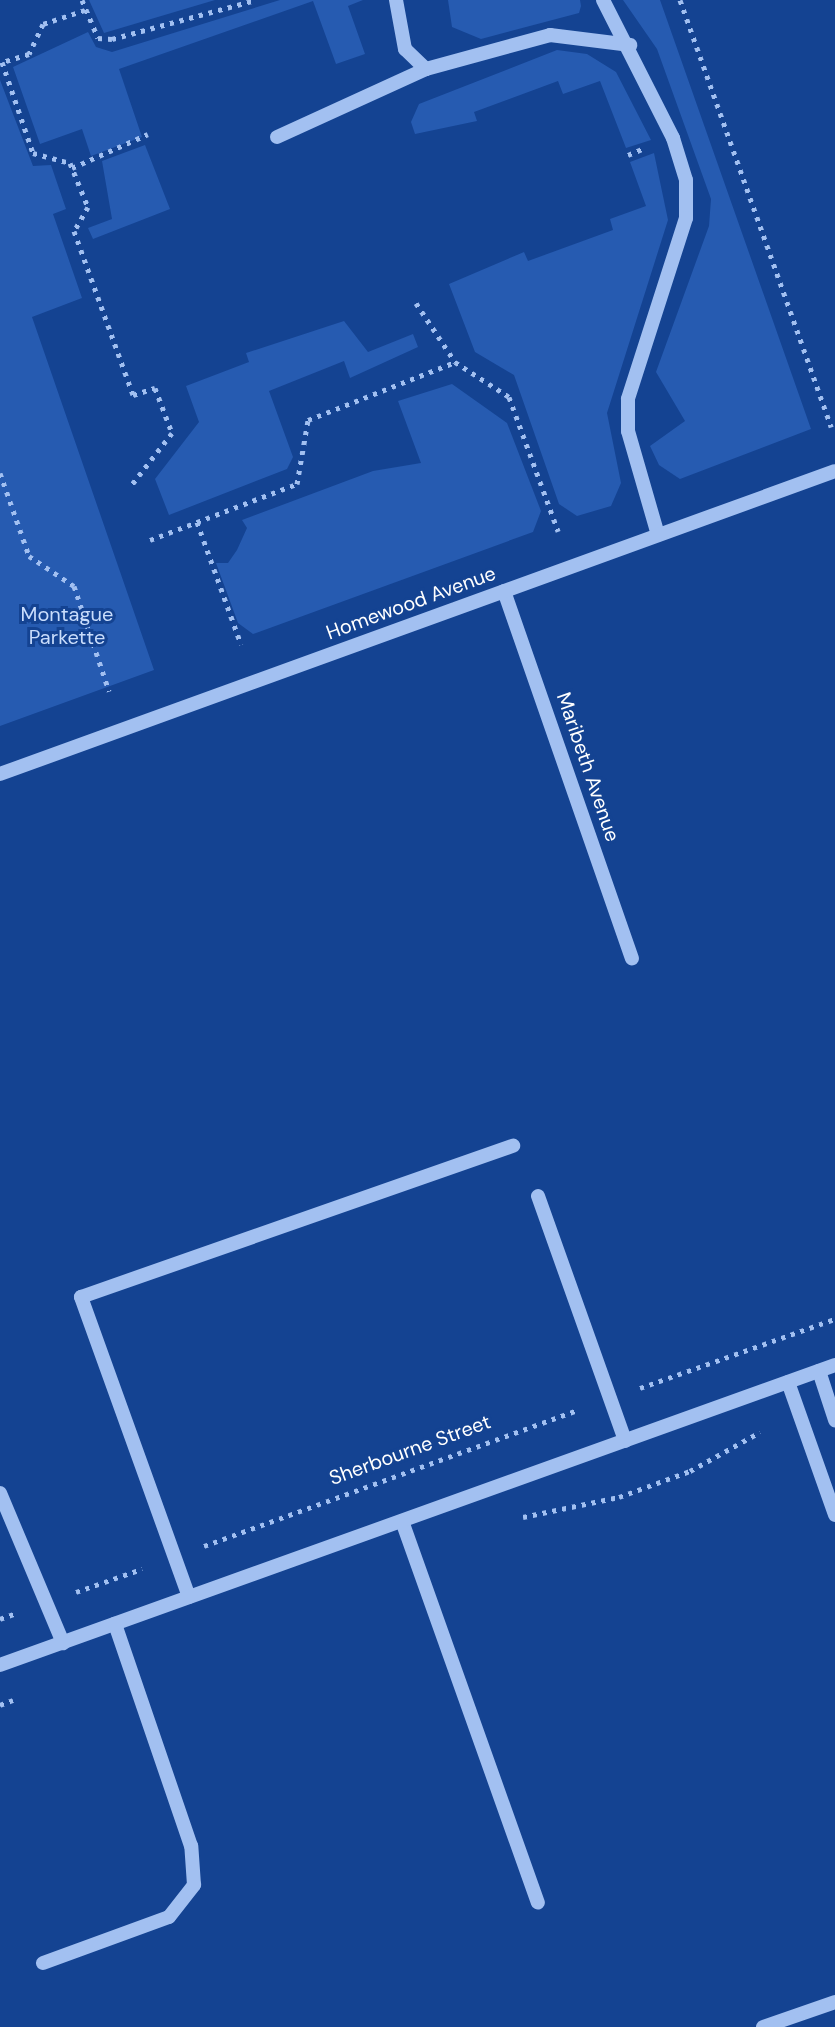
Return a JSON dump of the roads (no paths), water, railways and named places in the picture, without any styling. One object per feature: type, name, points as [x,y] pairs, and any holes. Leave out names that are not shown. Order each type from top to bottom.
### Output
[{"type":"street","points":[[396,0],[405,49],[426,69]]},
{"type":"street","points":[[603,0],[630,45],[686,180],[686,218],[628,399],[628,431],[658,535]]},
{"type":"street","points":[[277,137],[426,69],[550,35],[630,45]]},
{"type":"street","name":"Homewood Avenue","points":[[0,774],[835,471]]},
{"type":"street","name":"Maribeth Avenue","points":[[504,591],[632,958]]},
{"type":"street","points":[[189,1597],[81,1297],[513,1146]]},
{"type":"street","points":[[538,1196],[625,1441]]},
{"type":"street","points":[[0,1665],[835,1365]]},
{"type":"street","points":[[819,1371],[835,1420]]},
{"type":"street","points":[[788,1382],[835,1515]]},
{"type":"street","points":[[0,1493],[63,1643]]},
{"type":"street","points":[[402,1521],[538,1903]]},
{"type":"street","points":[[43,1963],[169,1917],[194,1885],[191,1846],[115,1624]]},
{"type":"street","points":[[763,2027],[835,2002]]},
{"type":"park label","name":"Montague Parkette","points":[[67,626]]}]
